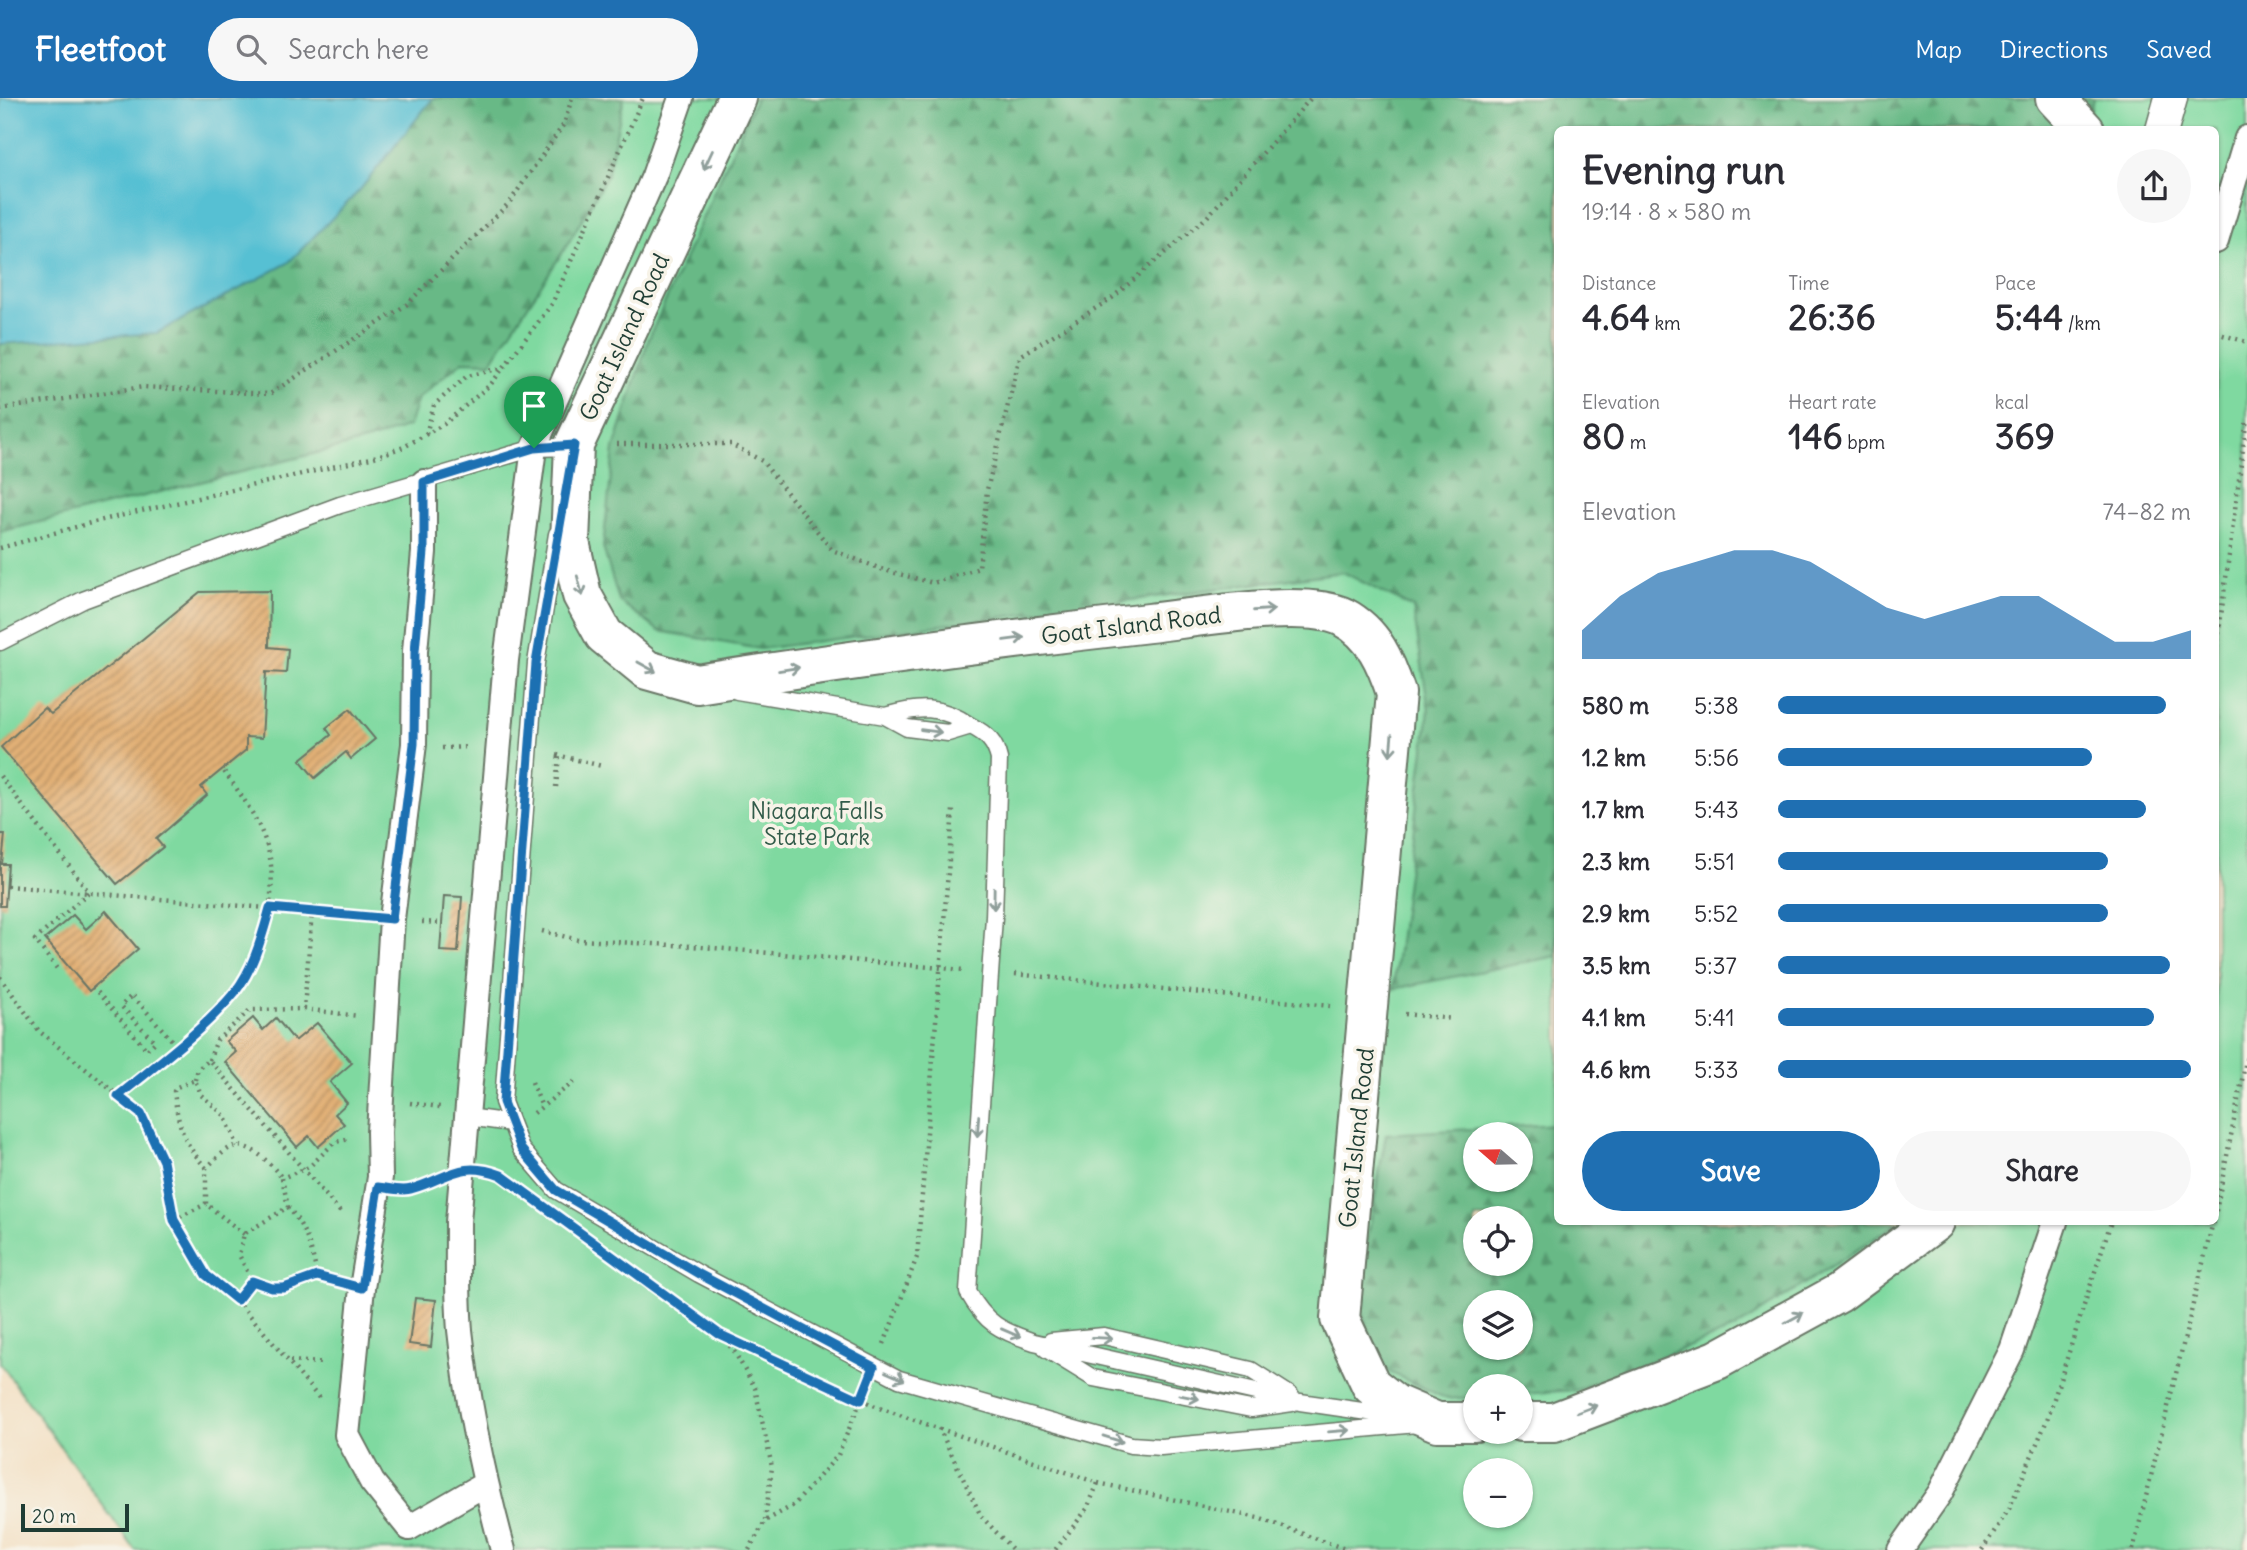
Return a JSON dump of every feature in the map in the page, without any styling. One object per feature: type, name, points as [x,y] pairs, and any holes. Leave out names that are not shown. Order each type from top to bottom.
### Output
[{"type":"street","points":[[503,1550],[485,1484],[471,1412],[460,1326],[458,1222],[506,660],[534,448],[654,176],[681,98]]},
{"type":"street","name":"Goat Island Road","points":[[737,98],[574,445],[570,542],[582,595],[604,635],[647,670],[697,684],[1062,633],[1270,609],[1342,616],[1363,631],[1385,659],[1396,693],[1340,1319],[1371,1385],[1395,1404],[1437,1422],[1463,1422]]},
{"type":"street","points":[[2055,98],[2081,126]]},
{"type":"street","points":[[2163,126],[2171,98]]},
{"type":"street","points":[[2219,231],[2247,138]]},
{"type":"street","points":[[424,482],[424,552],[415,651],[414,744],[392,919],[378,1187],[362,1288],[347,1435],[372,1482],[409,1528],[485,1484]]},
{"type":"street","points":[[1533,1422],[1554,1422],[1717,1360],[1839,1293],[1931,1225]]},
{"type":"street","points":[[1900,1550],[1940,1493],[2012,1350],[2054,1225]]},
{"type":"lane","points":[[0,642],[83,600],[340,505],[534,448],[574,445],[536,663],[503,1102],[521,1149],[556,1190],[699,1274],[900,1380],[1131,1445],[1161,1447],[1437,1422]]},
{"type":"lane","points":[[697,684],[885,716],[907,728],[948,733],[971,726],[983,732],[996,745],[999,759],[994,917],[968,1292],[981,1315],[1005,1332],[1034,1342],[1300,1402],[1437,1422]]},
{"type":"lane","points":[[468,1117],[511,1123]]},
{"type":"path","points":[[0,409],[143,387],[270,394],[415,295],[509,203],[564,124],[572,98]]},
{"type":"path","points":[[0,548],[94,522],[371,458],[404,447],[443,424],[491,384],[552,304],[643,98]]},
{"type":"path","points":[[574,445],[731,444],[762,461],[832,550],[884,570],[933,583],[979,568],[987,490],[1020,356],[1112,298],[1207,217],[1311,98]]},
{"type":"path","points":[[2219,333],[2247,342]]},
{"type":"path","points":[[425,435],[434,405],[467,376],[503,368]]},
{"type":"path","points":[[2219,631],[2247,418]]},
{"type":"path","points":[[552,754],[602,766]]},
{"type":"path","points":[[118,1096],[178,1047],[235,991],[259,946],[270,908],[271,863],[258,825],[223,770]]},
{"type":"path","points":[[0,776],[89,892]]},
{"type":"path","points":[[765,1521],[794,1505],[838,1455],[917,1257],[953,810]]},
{"type":"path","points":[[7,886],[442,923]]},
{"type":"path","points":[[58,970],[35,940],[89,892]]},
{"type":"path","points":[[304,1009],[312,912]]},
{"type":"path","points":[[537,930],[579,940],[691,946],[961,970]]},
{"type":"path","points":[[1002,973],[1310,1004]]},
{"type":"path","points":[[0,977],[39,1031],[141,1114],[163,1161],[174,1220],[206,1275],[237,1300],[299,1371],[347,1435]]},
{"type":"path","points":[[93,987],[147,1050],[155,1042],[121,1006],[132,995],[178,1047]]},
{"type":"path","points":[[238,1146],[224,1115],[201,1095],[195,1080],[198,1069],[209,1060],[217,1040],[250,1010],[304,1009],[386,1020]]},
{"type":"path","points":[[1369,1010],[1453,1019]]},
{"type":"path","points":[[2219,1196],[2247,1055]]},
{"type":"path","points":[[209,1060],[369,1245]]},
{"type":"path","points":[[195,1080],[177,1087],[176,1111],[187,1146],[206,1168],[206,1204]]},
{"type":"path","points":[[282,1178],[303,1169],[335,1142],[357,1137]]},
{"type":"path","points":[[206,1168],[231,1147],[238,1146],[271,1164],[282,1178],[288,1207],[301,1223],[311,1245],[317,1276]]},
{"type":"path","points":[[378,1187],[409,1190],[451,1171],[485,1169],[501,1175],[523,1191]]},
{"type":"path","points":[[174,1220],[206,1204]]},
{"type":"path","points":[[206,1204],[244,1234]]},
{"type":"path","points":[[288,1207],[244,1234],[239,1255],[252,1281],[272,1288],[284,1288],[317,1276],[362,1288]]},
{"type":"path","points":[[1982,1550],[2009,1509],[2047,1420],[2110,1225]]},
{"type":"path","points":[[2133,1550],[2212,1225]]},
{"type":"path","points":[[622,1262],[719,1334],[861,1400],[1098,1483],[1258,1518],[1348,1550]]},
{"type":"path","points":[[237,1300],[252,1281]]},
{"type":"path","points":[[719,1334],[734,1351],[755,1388],[772,1467],[765,1521],[749,1550]]},
{"type":"path","points":[[939,1428],[981,1516],[1013,1550]]},
{"type":"path","points":[[1055,1550],[1087,1509],[1098,1483]]},
{"type":"green space","points":[[433,98],[624,98],[607,176],[566,247],[491,362],[463,361],[418,398],[409,426],[369,440],[0,532],[0,344],[359,191]]},
{"type":"green space","name":"Niagara Falls State Park","points":[[465,98],[2247,98],[2247,1533],[2243,1550],[135,1550],[0,1363],[0,375]]},
{"type":"green space","points":[[756,98],[2093,98],[2088,126],[1554,126],[1554,957],[1393,989],[1429,710],[1413,608],[1343,572],[760,649],[659,631],[619,601],[603,547],[614,449],[649,338]]},
{"type":"green space","points":[[1554,1124],[1554,1225],[1895,1225],[1734,1329],[1576,1390],[1533,1393],[1533,1374],[1463,1374],[1463,1398],[1447,1399],[1383,1369],[1357,1299],[1386,1134],[1463,1129],[1463,1192],[1533,1192],[1533,1125]]},
{"type":"water","points":[[0,98],[433,98],[359,191],[288,263],[157,333],[0,344]]},
{"type":"building","points":[[270,591],[269,647],[288,649],[286,673],[266,672],[262,738],[246,737],[246,750],[201,787],[207,795],[156,839],[163,847],[117,884],[1,747],[44,708],[51,714],[200,592]]},
{"type":"building","points":[[350,709],[375,739],[351,759],[346,752],[315,778],[300,760],[331,735],[326,728]]},
{"type":"building","points":[[0,834],[5,834],[2,864],[8,864],[5,906],[0,906]]},
{"type":"building","points":[[444,896],[462,897],[458,952],[440,951]]},
{"type":"building","points":[[106,911],[138,949],[89,991],[45,939],[73,915],[86,929]]},
{"type":"building","points":[[253,1018],[263,1030],[276,1018],[295,1041],[317,1023],[352,1063],[330,1082],[347,1103],[335,1114],[344,1124],[318,1147],[309,1136],[297,1147],[225,1062],[236,1052],[226,1041]]},
{"type":"building","points":[[415,1298],[436,1300],[431,1347],[409,1344]]},
{"type":"route","points":[[574,445],[536,663],[503,1102],[521,1149],[556,1190],[699,1274],[874,1367],[861,1400],[719,1334],[711,1325],[501,1175],[485,1169],[451,1171],[409,1190],[378,1187],[362,1288],[317,1276],[284,1288],[272,1288],[252,1281],[237,1300],[206,1275],[174,1220],[163,1161],[141,1114],[118,1096],[178,1047],[235,991],[259,946],[270,908],[392,919],[414,744],[415,651],[424,552],[424,482],[534,448],[574,445]]}]
